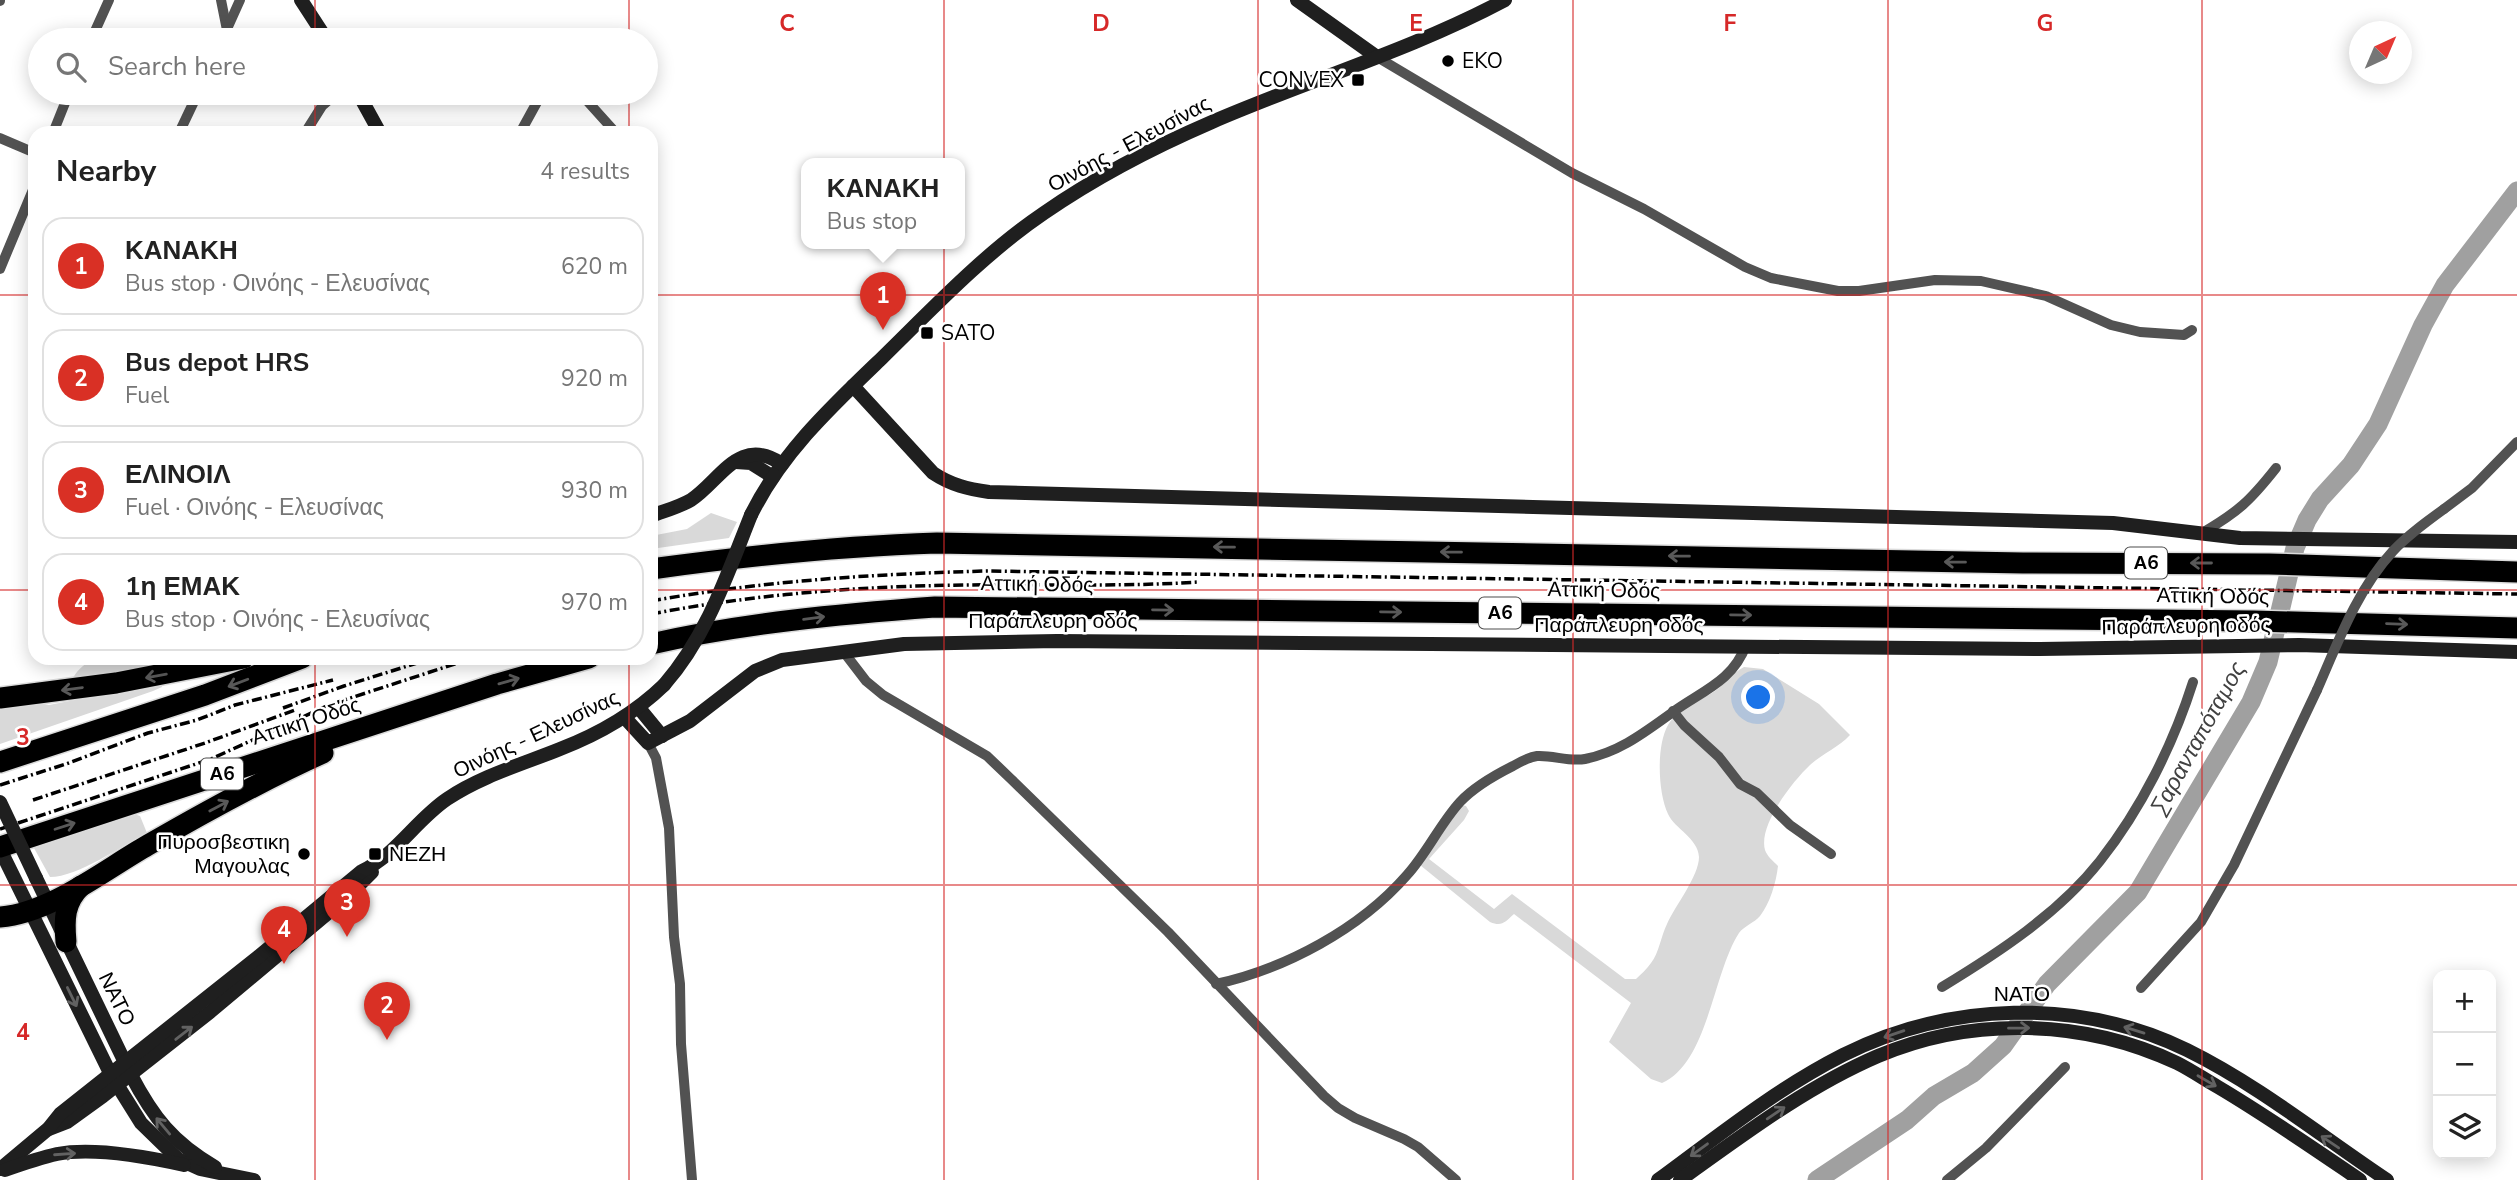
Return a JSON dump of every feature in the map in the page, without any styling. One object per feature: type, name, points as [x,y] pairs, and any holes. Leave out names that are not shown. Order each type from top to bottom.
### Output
[{"type":"highway","name":"Αττική Οδός","points":[[658,568],[861,546],[936,542],[2009,563],[2269,564],[2517,572]]},
{"type":"highway","name":"Αττική Οδός","points":[[658,643],[746,626],[935,607],[2304,621],[2517,628]]},
{"type":"highway","points":[[0,698],[116,683],[208,665]]},
{"type":"highway","points":[[0,762],[205,695],[284,665]]},
{"type":"highway","name":"Αττική Οδός","points":[[0,848],[444,702],[566,665]]},
{"type":"highway","points":[[0,917],[15,915],[38,906],[256,786],[322,754],[382,731],[444,702]]},
{"type":"highway","points":[[66,942],[66,909],[74,892],[84,883]]},
{"type":"main road","points":[[301,0],[319,28]]},
{"type":"main road","points":[[1297,0],[1377,57]]},
{"type":"main road","name":"Οινόης - Ελευσίνας","points":[[128,1070],[148,1045],[362,871],[381,860],[448,799],[625,718],[664,685],[692,650],[705,628],[751,515],[782,464],[818,421],[965,278],[1045,212],[1098,180],[1192,131],[1377,57],[1470,18],[1505,0]]},
{"type":"main road","points":[[365,105],[376,126]]},
{"type":"main road","points":[[853,386],[933,473],[965,489],[989,492],[2113,523],[2276,539],[2517,542]]},
{"type":"main road","points":[[658,513],[691,499],[723,469],[735,462],[756,454],[773,458],[782,464]]},
{"type":"main road","points":[[735,462],[751,463],[772,477]]},
{"type":"main road","name":"Παράπλευρη οδός","points":[[648,743],[690,721],[761,667],[782,660],[904,644],[1057,641],[2053,649],[2299,645],[2517,652]]},
{"type":"main road","points":[[639,708],[662,736]]},
{"type":"main road","points":[[625,718],[648,743]]},
{"type":"main road","name":"ΝΑΤΟ","points":[[0,802],[36,878],[38,906],[128,1106],[156,1139],[178,1159],[200,1170],[254,1180]]},
{"type":"main road","name":"ΝΑΤΟ","points":[[0,848],[17,884],[66,942],[128,1070],[157,1120],[177,1141],[214,1167],[239,1177]]},
{"type":"main road","name":"Οινόης - Ελευσίνας","points":[[128,1070],[210,1012],[368,879],[381,860]]},
{"type":"main road","name":"ΝΑΤΟ","points":[[1658,1180],[1770,1098],[1870,1043],[1959,1017],[2038,1013],[2076,1016],[2114,1024],[2155,1037],[2216,1065],[2387,1180]]},
{"type":"main road","name":"ΝΑΤΟ","points":[[1680,1180],[1783,1108],[1852,1068],[1907,1045],[1942,1035],[2038,1028],[2075,1032],[2129,1045],[2178,1064],[2290,1132],[2360,1180]]},
{"type":"main road","points":[[111,1035],[128,1048],[148,1045]]},
{"type":"main road","points":[[0,1170],[48,1129],[67,1122],[128,1070]]},
{"type":"main road","points":[[0,1170],[60,1153],[144,1157],[200,1170]]},
{"type":"street","points":[[96,28],[109,0]]},
{"type":"street","points":[[221,0],[224,28]]},
{"type":"street","points":[[228,28],[240,0]]},
{"type":"street","points":[[1377,57],[1572,173],[1644,209],[1745,267],[1771,278],[1838,291],[1859,291],[1934,280],[1981,281],[2046,296],[2111,325],[2140,332],[2184,335],[2192,330]]},
{"type":"street","points":[[56,126],[64,105]]},
{"type":"street","points":[[182,126],[192,105]]},
{"type":"street","points":[[310,126],[324,105]]},
{"type":"street","points":[[524,126],[535,105]]},
{"type":"street","points":[[591,105],[610,126]]},
{"type":"street","points":[[0,138],[28,150]]},
{"type":"street","points":[[0,269],[28,202]]},
{"type":"street","points":[[2141,988],[2201,922],[2229,875],[2351,614],[2376,572],[2393,550],[2472,488],[2517,442]]},
{"type":"street","points":[[2202,533],[2233,515],[2255,495],[2276,468]]},
{"type":"street","points":[[1216,984],[1237,980],[1280,965],[1352,923],[1407,876],[1462,800],[1503,771],[1537,756],[1583,759],[1616,750],[1632,742],[1673,711],[1720,683],[1742,657],[1746,645]]},
{"type":"street","points":[[843,651],[866,681],[890,700],[987,756],[1168,932],[1338,1108],[1404,1139],[1429,1156],[1456,1180]]},
{"type":"street","points":[[1942,987],[2026,931],[2071,893],[2099,862],[2126,824],[2160,765],[2185,708],[2193,682]]},
{"type":"street","points":[[1673,711],[1684,725],[1719,757],[1740,784],[1757,793],[1790,825],[1831,854]]},
{"type":"street","points":[[648,743],[656,758],[669,828],[674,937],[680,984],[681,1044],[692,1180]]},
{"type":"street","points":[[1947,1180],[1986,1148],[2065,1068]]},
{"type":"shaded area","points":[[711,513],[737,522],[729,538],[658,548],[658,535],[687,529]]},
{"type":"shaded area","points":[[85,665],[167,665],[73,678]]},
{"type":"shaded area","points":[[1744,667],[1763,669],[1819,704],[1850,735],[1803,772],[1778,804],[1764,840],[1765,850],[1778,866],[1770,899],[1760,916],[1739,933],[1730,950],[1700,1037],[1690,1057],[1677,1072],[1662,1083],[1651,1079],[1609,1042],[1631,1003],[1514,914],[1500,924],[1490,922],[1420,865],[1462,805],[1466,806],[1469,811],[1464,820],[1429,859],[1494,909],[1512,894],[1625,979],[1636,979],[1654,959],[1667,924],[1695,873],[1699,857],[1695,844],[1671,819],[1665,805],[1660,770],[1664,734],[1677,714],[1715,691]]},
{"type":"shaded area","points":[[161,683],[162,687],[153,691],[0,744],[0,709],[34,702],[49,705]]},
{"type":"shaded area","points":[[131,813],[140,816],[147,833],[86,867],[50,877],[34,848]]},
{"type":"waterway","name":"Σαρανταπόταμος","points":[[1817,1180],[1907,1120],[1934,1096],[1973,1073],[2003,1046],[2047,984],[2138,892],[2251,702],[2268,662],[2295,548],[2307,520],[2320,499],[2351,465],[2378,424],[2423,325],[2445,285],[2517,191]]},
{"type":"railway","points":[[658,600],[734,588],[818,580],[986,571],[2517,594]]},
{"type":"railway","points":[[658,613],[770,596],[849,589],[1198,582]]},
{"type":"railway","points":[[283,708],[411,665]]},
{"type":"railway","points":[[0,829],[211,759],[329,705],[452,665]]},
{"type":"railway","points":[[0,785],[235,705],[333,680]]},
{"type":"railway","points":[[33,800],[295,710]]},
{"type":"place","name":"EKO","points":[[1448,61]]},
{"type":"place","name":"CONVEX","points":[[1358,80]]},
{"type":"place","name":"ΚΑΝΑΚΗ","points":[[883,330]]},
{"type":"place","name":"SATO","points":[[927,333]]},
{"type":"place","name":"Πυροσβεστικη Μαγουλας","points":[[304,854]]},
{"type":"place","name":"ΝΕΖΗ","points":[[375,854]]},
{"type":"place","name":"ΕΛΙΝΟΙΛ","points":[[347,937]]},
{"type":"place","name":"1η ΕΜΑΚ","points":[[284,964]]},
{"type":"place","name":"Bus depot HRS","points":[[387,1040]]}]
